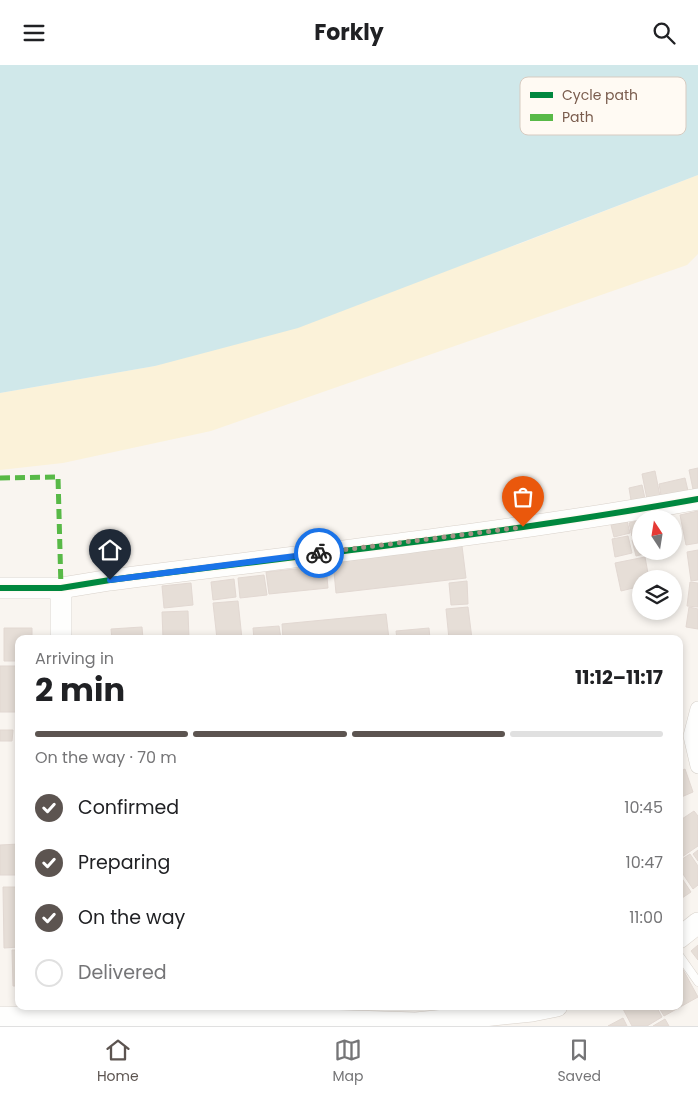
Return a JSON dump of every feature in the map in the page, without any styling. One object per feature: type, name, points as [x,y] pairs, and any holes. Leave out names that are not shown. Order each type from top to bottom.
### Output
[{"type":"street","points":[[0,588],[61,588],[513,528],[698,499]]},
{"type":"street","points":[[61,588],[61,635]]},
{"type":"street","points":[[698,709],[691,735],[698,766]]},
{"type":"street","points":[[683,936],[698,923]]},
{"type":"street","points":[[0,1017],[290,1019],[416,1024],[537,1010]]},
{"type":"lane","points":[[683,960],[698,981]]},
{"type":"sand","points":[[698,175],[698,254],[687,265],[211,431],[63,463],[0,470],[0,393],[155,366],[519,244]]},
{"type":"water","points":[[0,65],[698,65],[698,175],[298,328],[155,366],[0,393]]},
{"type":"building","points":[[698,468],[698,493],[694,494],[689,470]]},
{"type":"building","points":[[655,471],[661,501],[648,504],[642,474]]},
{"type":"building","points":[[685,478],[689,495],[662,501],[659,484]]},
{"type":"building","points":[[642,485],[646,503],[632,506],[629,488]]},
{"type":"building","points":[[698,511],[698,543],[686,545],[682,515]]},
{"type":"building","points":[[627,521],[630,533],[614,537],[611,525]]},
{"type":"building","points":[[632,522],[632,536],[629,523]]},
{"type":"building","points":[[628,536],[632,553],[615,557],[612,539]]},
{"type":"building","points":[[462,546],[466,578],[336,593],[333,561]]},
{"type":"building","points":[[698,550],[698,580],[691,581],[687,552]]},
{"type":"building","points":[[632,560],[646,560],[647,570],[632,570],[632,588],[621,591],[615,563]]},
{"type":"building","points":[[326,566],[328,588],[269,594],[266,572]]},
{"type":"building","points":[[264,575],[267,595],[240,598],[238,578]]},
{"type":"building","points":[[234,579],[236,597],[213,600],[211,582]]},
{"type":"building","points":[[467,581],[468,604],[451,605],[449,583]]},
{"type":"building","points":[[690,582],[698,583],[698,607],[687,606]]},
{"type":"building","points":[[191,583],[193,605],[164,608],[162,586]]},
{"type":"building","points":[[238,601],[242,635],[217,635],[213,603]]},
{"type":"building","points":[[468,607],[472,635],[449,635],[446,609]]},
{"type":"building","points":[[689,607],[698,609],[698,629],[686,627]]},
{"type":"building","points":[[188,611],[189,635],[163,635],[162,612]]},
{"type":"building","points":[[386,614],[389,635],[283,635],[282,624]]},
{"type":"building","points":[[279,626],[280,635],[254,635],[253,628]]},
{"type":"building","points":[[142,627],[143,635],[112,635],[111,629]]},
{"type":"building","points":[[4,628],[32,628],[32,635],[15,635],[15,661],[4,661]]},
{"type":"building","points":[[429,628],[430,635],[396,635],[396,631]]},
{"type":"building","points":[[0,666],[15,666],[15,712],[0,712]]},
{"type":"building","points":[[0,730],[13,730],[12,741],[0,741]]},
{"type":"building","points":[[685,769],[693,792],[683,796],[683,770]]},
{"type":"building","points":[[694,811],[698,816],[698,846],[683,856],[683,818]]},
{"type":"building","points":[[15,844],[15,875],[0,875],[0,845]]},
{"type":"building","points":[[698,850],[698,861],[693,854]]},
{"type":"building","points":[[690,854],[698,866],[698,885],[693,889],[683,874],[683,858]]},
{"type":"building","points":[[683,880],[691,892],[683,897]]},
{"type":"building","points":[[3,887],[15,887],[15,947],[4,948]]},
{"type":"building","points":[[698,945],[698,960],[691,951]]},
{"type":"building","points":[[12,950],[15,950],[15,986],[13,986]]},
{"type":"building","points":[[683,970],[698,997],[683,1005]]},
{"type":"building","points":[[624,1010],[658,1010],[662,1017],[647,1026],[632,1026]]},
{"type":"building","points":[[660,1010],[675,1010],[664,1016]]},
{"type":"building","points":[[623,1018],[627,1026],[608,1026]]},
{"type":"building","points":[[665,1019],[669,1026],[653,1026]]},
{"type":"marked path","points":[[0,478],[58,477],[61,588]]},
{"type":"cycle path","points":[[0,588],[61,588],[551,523],[698,499]]},
{"type":"way so far","points":[[319,553],[523,527]]},
{"type":"route","points":[[110,580],[319,553]]}]
